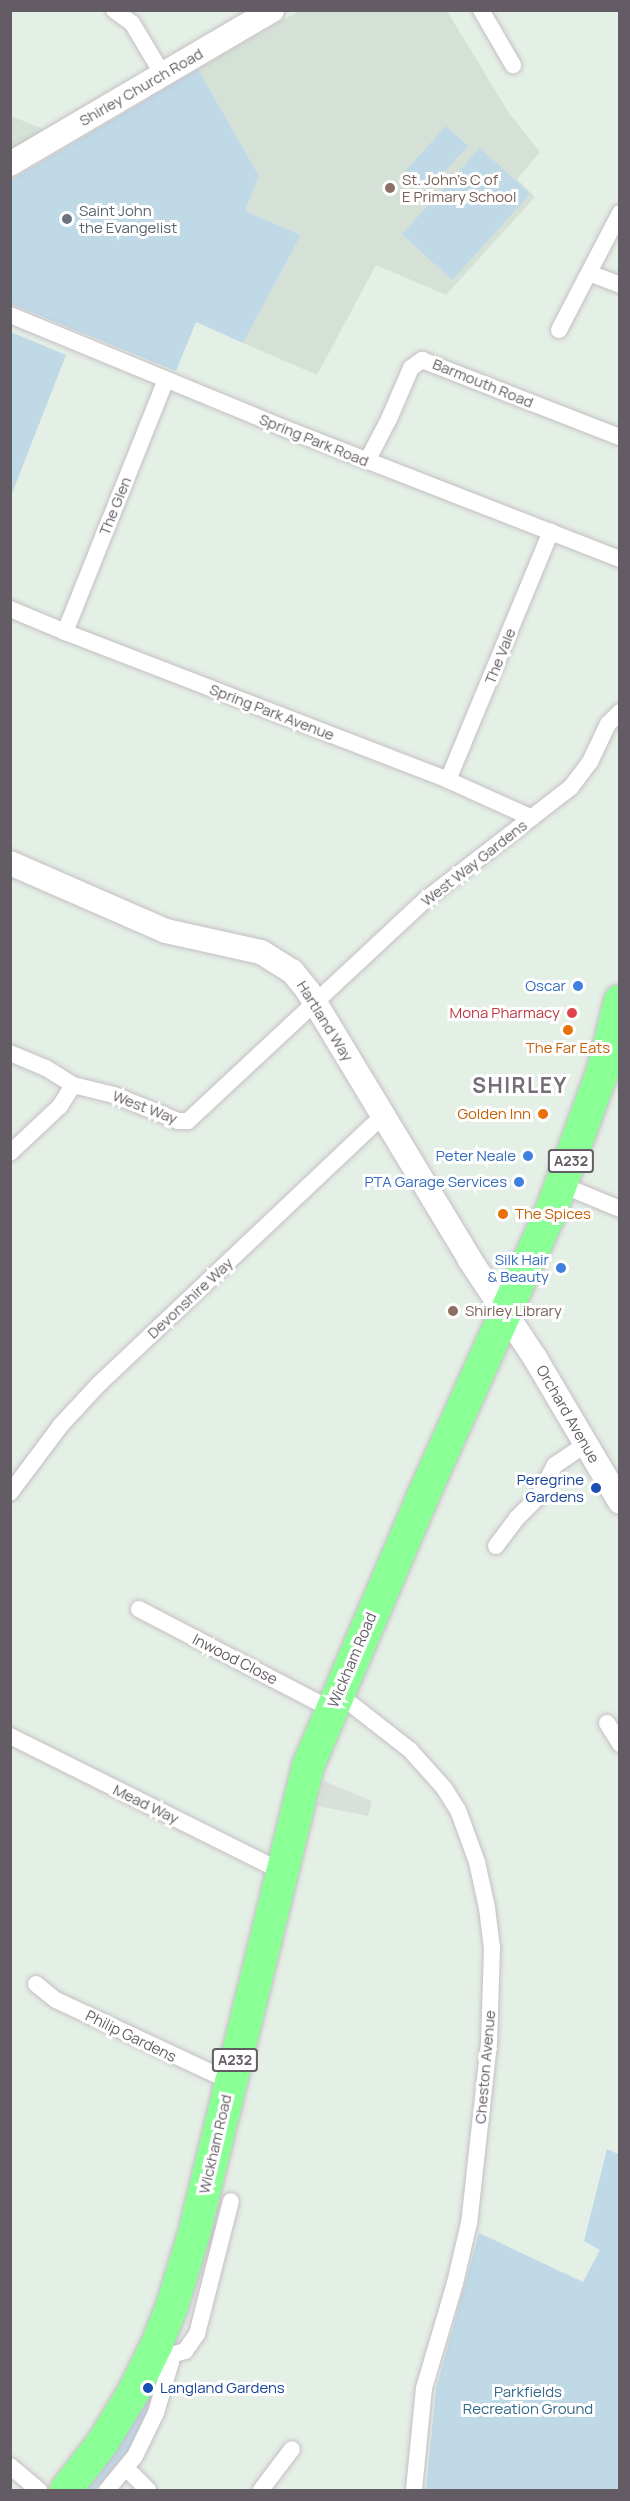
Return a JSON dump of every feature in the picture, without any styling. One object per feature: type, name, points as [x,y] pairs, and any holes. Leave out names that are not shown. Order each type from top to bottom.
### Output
[{"type":"highway","name":"Wickham Road","points":[[66,2490],[114,2425],[164,2350],[303,1780],[334,1701],[532,1258],[562,1185],[603,1070],[620,1001]]},
{"type":"street","points":[[114,10],[132,23],[163,75]]},
{"type":"street","name":"Shirley Church Road","points":[[10,164],[272,10]]},
{"type":"street","points":[[481,10],[513,65]]},
{"type":"street","points":[[559,330],[620,213]]},
{"type":"street","points":[[589,273],[620,285]]},
{"type":"street","name":"Spring Park Road","points":[[10,315],[367,461],[620,559]]},
{"type":"street","name":"Barmouth Road","points":[[367,461],[390,419],[411,368],[422,360],[620,438]]},
{"type":"street","name":"The Glen","points":[[65,632],[166,380]]},
{"type":"street","name":"The Vale","points":[[448,780],[551,531]]},
{"type":"street","name":"Spring Park Avenue","points":[[10,609],[448,780],[532,818]]},
{"type":"street","name":"West Way Gardens","points":[[316,1005],[425,900],[579,779],[608,724],[620,712]]},
{"type":"street","name":"Hartland Way","points":[[10,863],[178,935],[261,952],[292,971],[316,1005],[476,1270],[506,1315]]},
{"type":"street","name":"West Way","points":[[10,1053],[46,1068],[73,1085],[106,1092],[178,1121],[189,1121],[316,1005]]},
{"type":"street","points":[[10,1153],[60,1106],[73,1085]]},
{"type":"street","name":"Devonshire Way","points":[[10,1493],[62,1425],[99,1384],[383,1114]]},
{"type":"street","points":[[562,1185],[620,1209]]},
{"type":"street","points":[[476,1270],[502,1277],[514,1273],[532,1258]]},
{"type":"street","name":"Orchard Avenue","points":[[506,1315],[535,1358],[620,1502]]},
{"type":"street","name":"Orchard Avenue","points":[[483,1365],[509,1353],[520,1353],[535,1358]]},
{"type":"street","points":[[496,1546],[517,1518],[539,1496],[555,1465],[586,1444]]},
{"type":"street","name":"Inwood Close","points":[[139,1609],[334,1701]]},
{"type":"street","name":"Cheston Avenue","points":[[334,1701],[410,1750],[444,1788],[458,1810],[477,1862],[487,1908],[492,1948],[489,2043],[468,2223],[455,2283],[424,2388],[414,2490]]},
{"type":"street","points":[[607,1723],[620,1744]]},
{"type":"street","name":"Mead Way","points":[[10,1736],[281,1871]]},
{"type":"street","name":"Philip Gardens","points":[[36,1984],[56,2000],[230,2082]]},
{"type":"street","name":"Wickham Road","points":[[107,2490],[127,2469],[146,2437],[156,2413],[166,2387],[164,2350],[185,2350],[197,2334],[231,2200]]},
{"type":"street","points":[[261,2490],[292,2449]]},
{"type":"street","points":[[10,2466],[39,2490]]},
{"type":"street","points":[[127,2469],[148,2490]]},
{"type":"shaded area","name":"St. John's C of E Primary School","points":[[299,11],[447,11],[509,113],[540,152],[517,179],[535,197],[446,295],[376,265],[317,375],[243,343],[301,235],[245,211],[259,176],[198,69]]},
{"type":"shaded area","points":[[11,116],[46,130],[11,151]]},
{"type":"shaded area","points":[[324,1781],[372,1801],[368,1816],[318,1806]]},
{"type":"green space","points":[[198,69],[259,176],[245,211],[301,235],[243,343],[196,322],[176,371],[11,304],[11,180]]},
{"type":"green space","points":[[446,126],[468,146],[428,190],[406,170]]},
{"type":"green space","points":[[480,148],[530,194],[452,280],[402,234]]},
{"type":"green space","points":[[11,332],[66,355],[11,496]]},
{"type":"green space","name":"Parkfields Recreation Ground","points":[[607,2149],[620,2155],[619,2490],[426,2490],[436,2389],[479,2233],[583,2282],[600,2250],[584,2241]]},
{"type":"green space","points":[[156,2383],[145,2418],[132,2446],[95,2490],[84,2490]]},
{"type":"place","name":"St. John's C of E Primary School","points":[[390,188]]},
{"type":"place","name":"Saint John the Evangelist","points":[[67,219]]},
{"type":"place","name":"Oscar","points":[[578,986]]},
{"type":"place","name":"Mona Pharmacy","points":[[572,1013]]},
{"type":"place","name":"The Far Eats","points":[[568,1030]]},
{"type":"place","name":"Golden Inn","points":[[543,1114]]},
{"type":"place","name":"Peter Neale","points":[[528,1156]]},
{"type":"place","name":"PTA Garage Services","points":[[519,1182]]},
{"type":"place","name":"The Spices","points":[[503,1214]]},
{"type":"place","name":"Silk Hair & Beauty","points":[[561,1268]]},
{"type":"place","name":"Shirley Library","points":[[453,1311]]},
{"type":"place","name":"Peregrine Gardens","points":[[596,1488]]},
{"type":"place","name":"Langland Gardens","points":[[148,2388]]},
{"type":"district","name":"SHIRLEY","points":[[520,1085]]}]
